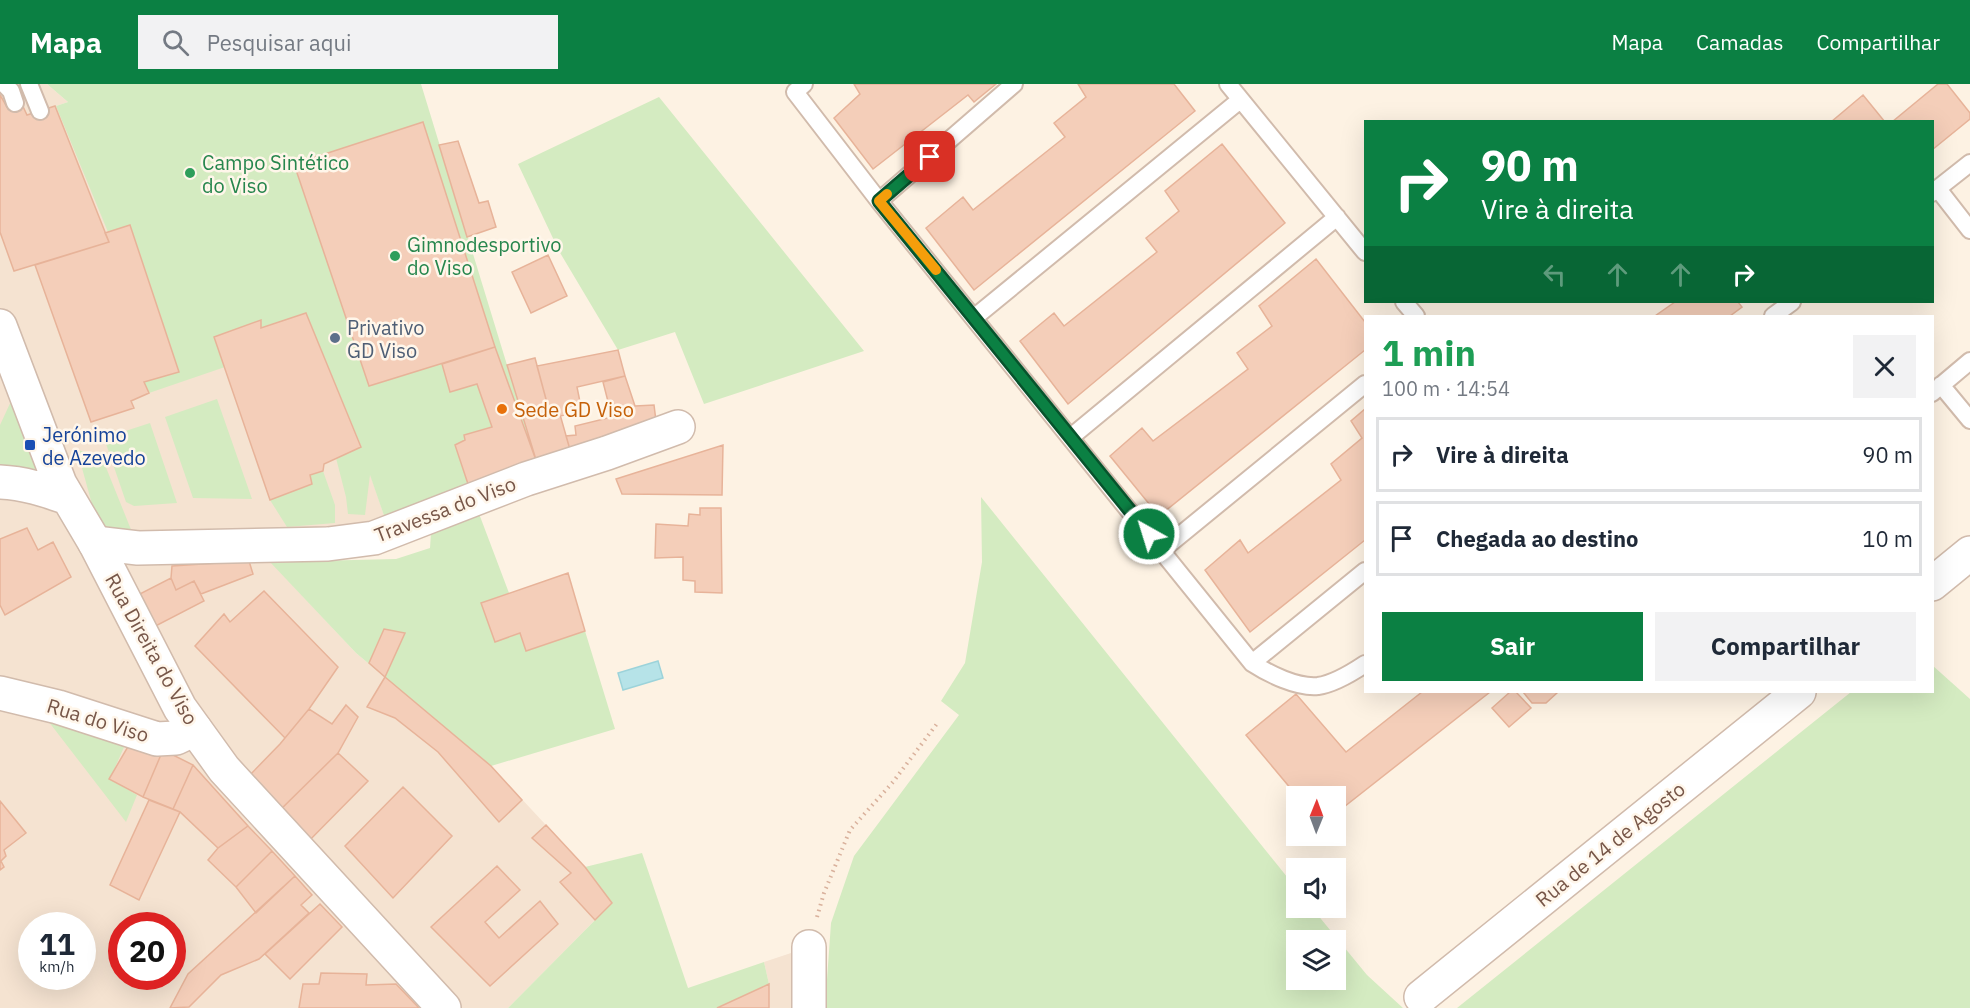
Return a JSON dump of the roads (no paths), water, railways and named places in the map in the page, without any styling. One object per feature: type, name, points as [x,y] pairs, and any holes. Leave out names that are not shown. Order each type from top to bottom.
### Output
[{"type":"street","name":"Rua Direita do Viso","points":[[0,326],[60,484],[95,543],[180,708],[224,769],[444,1008]]},
{"type":"street","name":"Travessa do Viso","points":[[95,543],[138,548],[328,544],[374,538],[525,479],[678,427]]},
{"type":"street","points":[[0,482],[39,488],[68,498]]},
{"type":"street","points":[[1934,582],[1970,553]]},
{"type":"street","name":"Rua do Viso","points":[[0,693],[58,707],[156,739],[176,738],[195,729]]},
{"type":"street","name":"Rua de 14 de Agosto","points":[[1421,997],[1798,693]]},
{"type":"street","points":[[809,947],[809,1008]]},
{"type":"lane","points":[[4,84],[11,91],[15,103]]},
{"type":"lane","points":[[29,84],[39,111]]},
{"type":"lane","points":[[804,84],[795,92],[879,201],[975,317],[1252,663],[1269,674],[1291,682],[1318,686],[1351,674],[1364,665]]},
{"type":"lane","points":[[879,201],[1014,84]]},
{"type":"lane","points":[[1228,84],[1364,251]]},
{"type":"lane","points":[[975,317],[1240,100]]},
{"type":"lane","points":[[1970,163],[1935,191],[1970,230]]},
{"type":"lane","points":[[1071,437],[1337,217]]},
{"type":"lane","points":[[1405,303],[1415,315]]},
{"type":"lane","points":[[1774,315],[1791,303]]},
{"type":"lane","points":[[1970,361],[1937,389],[1970,420]]},
{"type":"lane","points":[[1162,550],[1364,385]]},
{"type":"lane","points":[[1252,663],[1364,571]]},
{"type":"water","points":[[658,661],[663,678],[623,690],[618,673]]},
{"type":"place","name":"Campo Sintético do Viso","points":[[190,173]]},
{"type":"place","name":"Gimnodesportivo do Viso","points":[[395,256]]},
{"type":"place","name":"Privativo GD Viso","points":[[335,338]]},
{"type":"place","name":"Sede GD Viso","points":[[502,409]]},
{"type":"place","name":"Jerónimo de Azevedo","points":[[30,445]]}]
